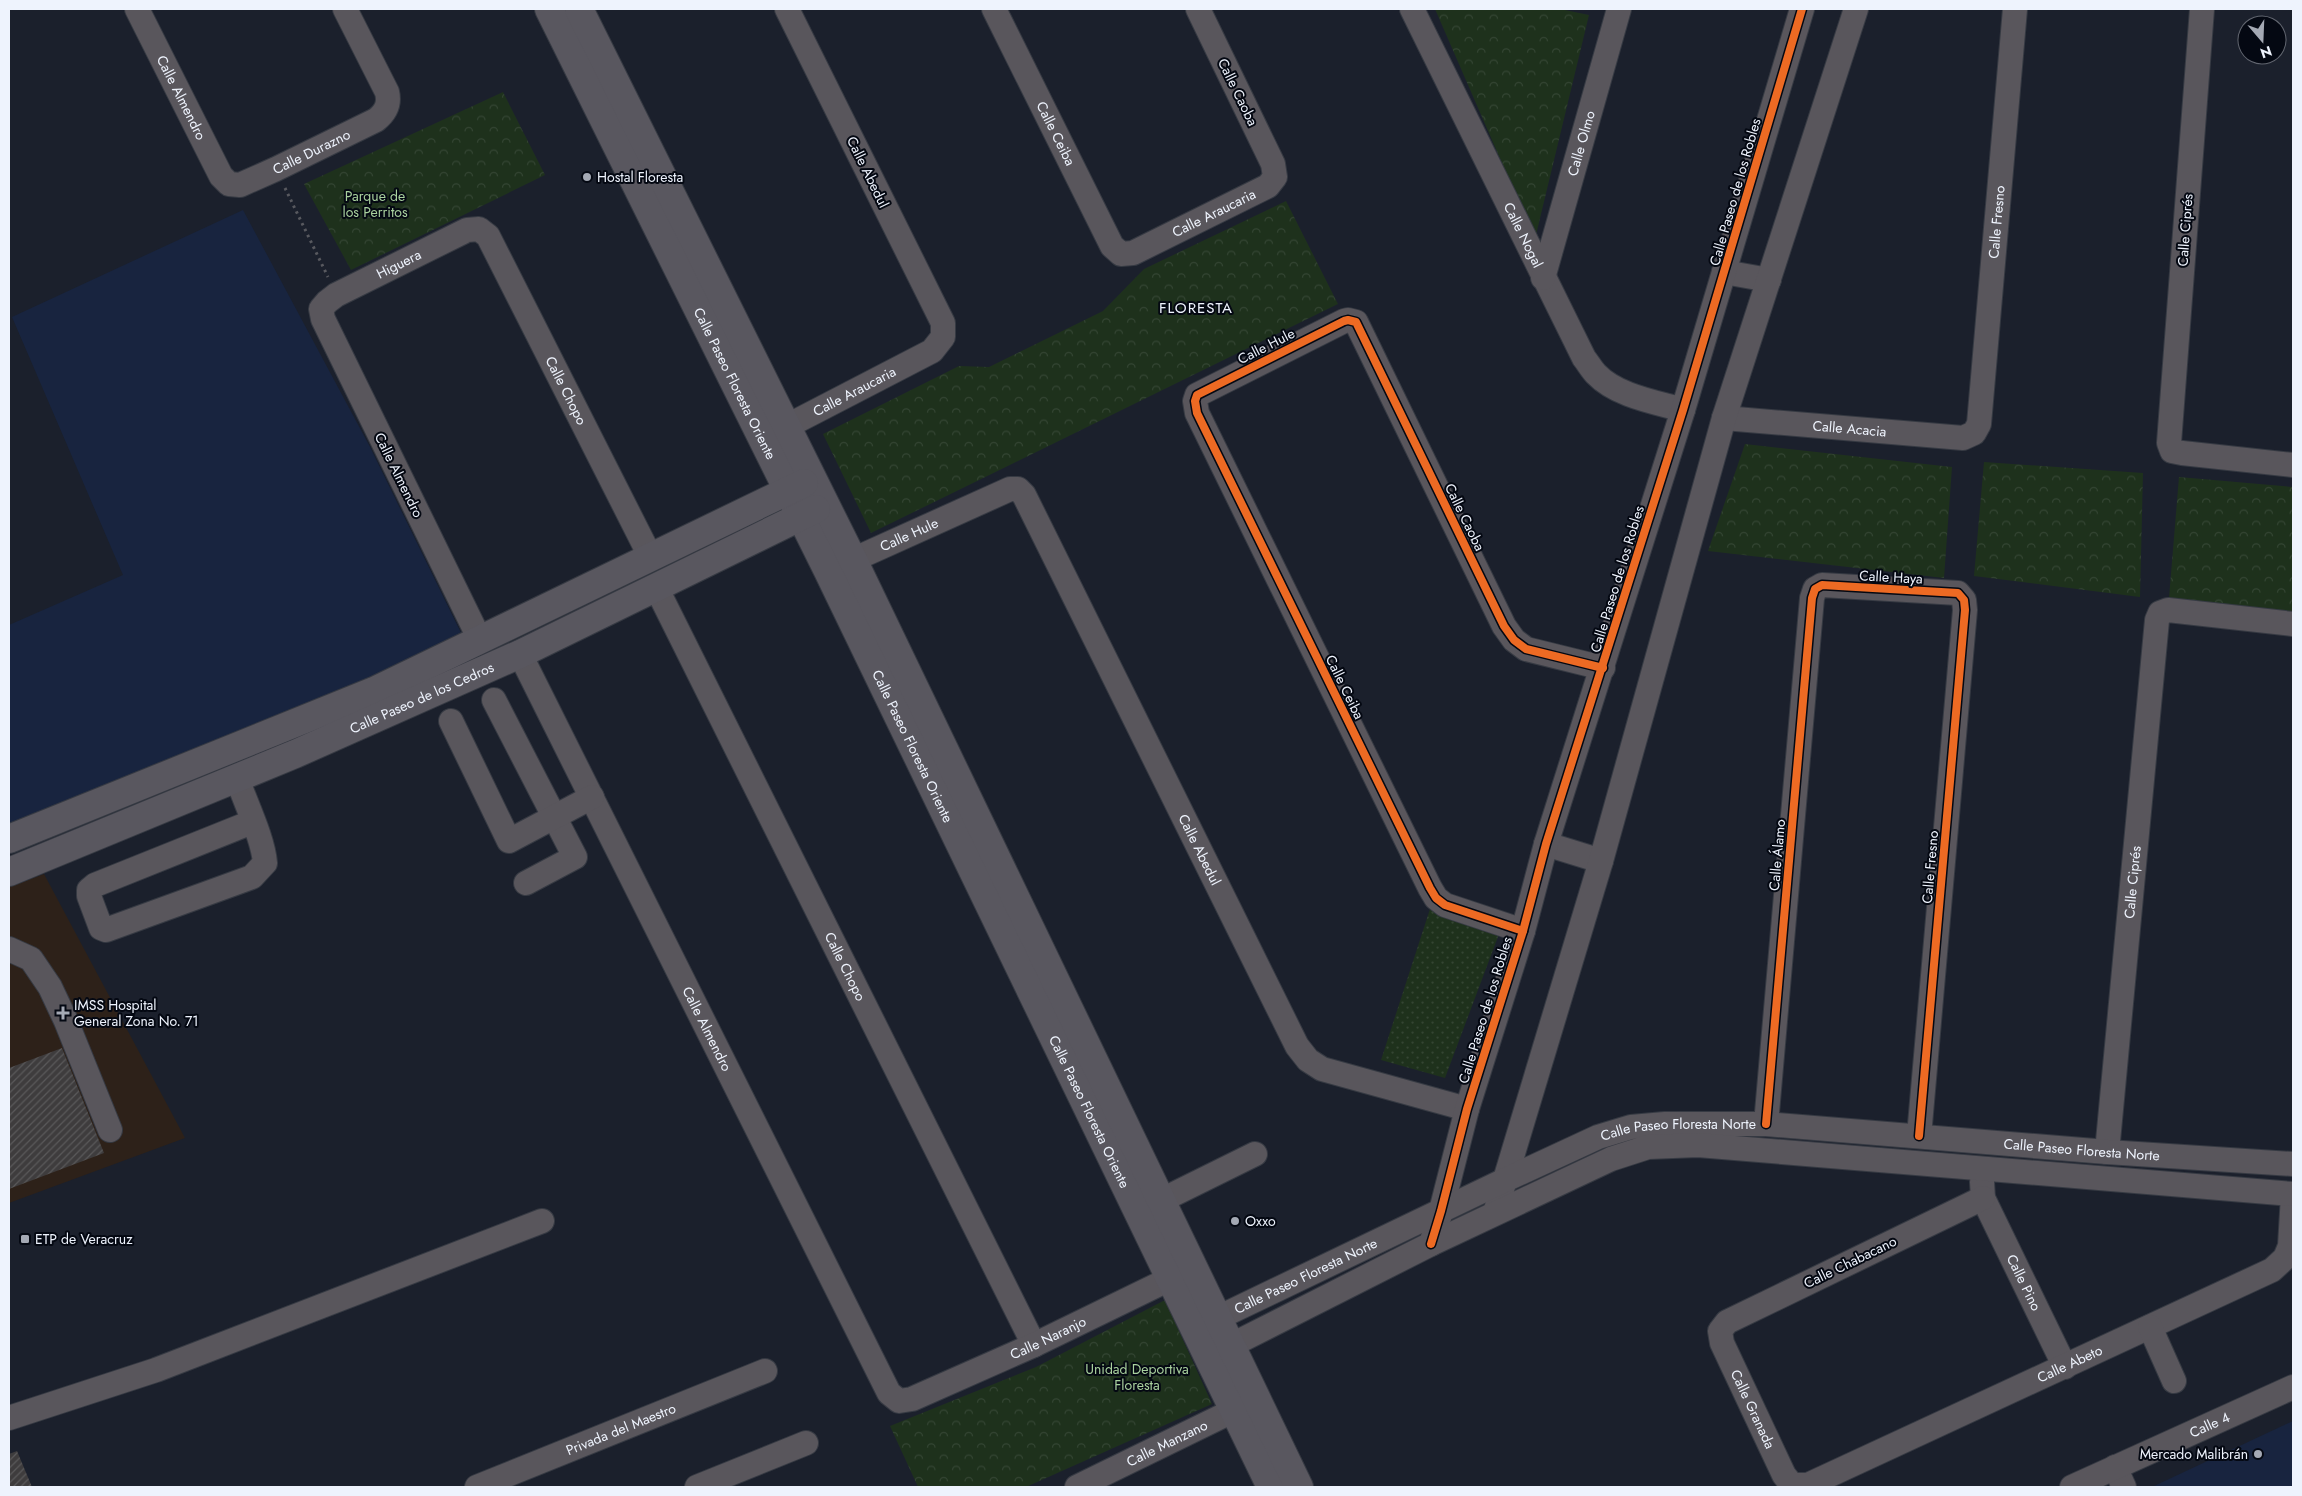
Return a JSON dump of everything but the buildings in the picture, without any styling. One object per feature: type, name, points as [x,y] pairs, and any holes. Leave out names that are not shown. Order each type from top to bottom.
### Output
[{"type":"main road","name":"Calle Paseo Floresta Oriente","points":[[549,9],[577,25],[825,504],[1162,1200],[1183,1272]]},
{"type":"main road","name":"Calle Paseo Floresta Oriente","points":[[577,25],[762,439],[957,836],[1183,1272],[1246,1405],[1299,1487]]},
{"type":"main road","name":"Calle Paseo de los Cedros","points":[[9,839],[374,691],[812,479]]},
{"type":"main road","name":"Calle Paseo de los Cedros","points":[[9,872],[237,778],[520,654],[825,504]]},
{"type":"main road","points":[[957,836],[981,824]]},
{"type":"main road","name":"Calle Paseo Floresta Oriente","points":[[1246,1405],[1271,1487]]},
{"type":"street","name":"Calle Almendro","points":[[137,9],[222,176],[229,184]]},
{"type":"street","name":"Calle Durazno","points":[[229,184],[240,185],[276,169],[376,120],[386,108],[389,100],[386,92],[346,9]]},
{"type":"street","name":"Calle Abedul","points":[[787,9],[944,323],[943,338]]},
{"type":"street","name":"Calle Ceiba","points":[[994,9],[1112,246],[1121,254]]},
{"type":"street","name":"Calle Caoba","points":[[1198,9],[1273,164],[1275,177]]},
{"type":"street","name":"Calle Nogal","points":[[1412,9],[1584,358],[1596,374],[1609,385],[1623,392],[1683,410]]},
{"type":"street","name":"Calle Olmo","points":[[1544,278],[1619,9]]},
{"type":"street","name":"Calle Paseo de los Robles","points":[[1431,1244],[1467,1109],[1523,931],[1546,844],[1683,410],[1802,9]]},
{"type":"street","points":[[1495,1212],[1601,861],[1724,418],[1856,9]]},
{"type":"street","name":"Calle Fresno","points":[[1974,433],[1980,424],[2015,9]]},
{"type":"street","name":"Calle Ciprés","points":[[2202,9],[2169,443],[2172,451],[2293,465]]},
{"type":"street","name":"Calle Araucaria","points":[[1121,254],[1132,253],[1268,186],[1275,177]]},
{"type":"street","name":"Higuera","points":[[329,302],[467,230],[480,229]]},
{"type":"street","name":"Calle Chopo","points":[[480,229],[488,236],[650,556]]},
{"type":"street","points":[[1724,272],[1769,280]]},
{"type":"street","name":"Calle Almendro","points":[[329,302],[323,319],[480,640]]},
{"type":"street","name":"Calle Caoba","points":[[1353,320],[1358,326],[1504,626],[1514,640],[1526,649],[1602,668]]},
{"type":"street","name":"Calle Hule","points":[[1195,401],[1197,395],[1344,321],[1353,320]]},
{"type":"street","name":"Calle Araucaria","points":[[762,439],[932,351],[943,338]]},
{"type":"street","name":"Calle Ceiba","points":[[1195,401],[1197,413],[1433,893],[1445,904],[1523,931]]},
{"type":"street","name":"Calle Acacia","points":[[1724,418],[1963,438],[1974,433]]},
{"type":"street","name":"Calle Hule","points":[[828,571],[1010,489],[1018,489]]},
{"type":"street","name":"Calle Abedul","points":[[1018,489],[1024,495],[1297,1046],[1308,1060],[1322,1069],[1467,1109]]},
{"type":"street","name":"Calle Haya","points":[[1816,589],[1822,586],[1958,593],[1964,600]]},
{"type":"street","name":"Calle Chopo","points":[[656,587],[1034,1345]]},
{"type":"street","name":"Calle Álamo","points":[[1766,1124],[1812,598],[1816,589]]},
{"type":"street","points":[[580,591],[595,617]]},
{"type":"street","name":"Calle Fresno","points":[[1919,1136],[1965,610],[1964,600]]},
{"type":"street","name":"Calle Ciprés","points":[[2107,1152],[2157,620],[2160,612],[2168,610],[2293,624]]},
{"type":"street","name":"Calle Almendro","points":[[520,654],[889,1393],[898,1401]]},
{"type":"street","points":[[494,700],[575,857],[526,883]]},
{"type":"street","points":[[451,721],[509,840],[592,797]]},
{"type":"street","points":[[237,778],[252,822],[265,863],[252,877],[106,930],[101,928],[89,896],[90,890],[95,885],[252,822]]},
{"type":"street","points":[[1546,844],[1601,861]]},
{"type":"street","points":[[9,948],[31,959],[50,987],[66,1021],[110,1130]]},
{"type":"street","name":"Calle Paseo Floresta Norte","points":[[1208,1323],[1504,1180],[1598,1138],[1631,1127],[1665,1124],[1766,1124],[2107,1152],[2293,1158]]},
{"type":"street","points":[[1983,1198],[1981,1167],[1985,1141]]},
{"type":"street","name":"Calle Paseo Floresta Norte","points":[[1220,1351],[1495,1212],[1611,1159],[1648,1147],[1698,1145],[2293,1194]]},
{"type":"street","points":[[1162,1200],[1255,1154]]},
{"type":"street","name":"Calle Abeto","points":[[1792,1485],[1808,1484],[2272,1270],[2285,1258],[2290,1246],[2293,1194]]},
{"type":"street","name":"Calle Chabacano","points":[[1720,1332],[1727,1322],[1983,1198]]},
{"type":"street","name":"Calle Pino","points":[[1983,1198],[2065,1366]]},
{"type":"street","points":[[9,1418],[156,1370],[542,1221]]},
{"type":"street","name":"Calle Naranjo","points":[[898,1401],[912,1399],[1034,1345],[1183,1272]]},
{"type":"street","points":[[2150,1327],[2174,1381]]},
{"type":"street","name":"Calle Granada","points":[[1720,1332],[1722,1343],[1784,1475],[1792,1485]]},
{"type":"street","name":"Privada del Maestro","points":[[477,1487],[766,1371]]},
{"type":"street","name":"Calle 4","points":[[2072,1487],[2119,1477],[2293,1387]]},
{"type":"street","name":"Calle Manzano","points":[[1077,1487],[1246,1405]]},
{"type":"street","points":[[711,1485],[806,1443]]},
{"type":"path","points":[[276,169],[329,302]]},
{"type":"shaded area","points":[[243,210],[370,447],[464,639],[9,828],[9,625],[123,575],[12,317]]},
{"type":"shaded area","name":"IMSS Hospital General Zona No. 71","points":[[44,874],[185,1138],[9,1203],[9,887]]},
{"type":"shaded area","name":"Mercado Malibrán","points":[[2293,1421],[2293,1487],[2152,1487]]},
{"type":"green space","points":[[1435,9],[1560,9],[1589,15],[1535,239]]},
{"type":"green space","name":"Parque de los Perritos","points":[[503,92],[545,175],[351,270],[304,184]]},
{"type":"green space","points":[[1286,201],[1338,304],[871,533],[823,434],[959,366],[989,367],[1103,311],[1144,269]]},
{"type":"green space","points":[[1745,444],[1952,467],[1944,578],[1708,551]]},
{"type":"green space","points":[[1984,462],[2143,473],[2140,597],[1974,576]]},
{"type":"green space","points":[[2179,477],[2293,487],[2293,613],[2169,598]]},
{"type":"green space","points":[[1430,909],[1499,934],[1445,1078],[1381,1060]]},
{"type":"green space","name":"Unidad Deportiva Floresta","points":[[1165,1300],[1212,1404],[1026,1487],[918,1487],[890,1426],[1036,1367]]},
{"type":"cycle path","points":[[1431,1244],[1467,1109],[1523,931],[1546,844],[1683,410],[1802,9]]},
{"type":"cycle path","points":[[1523,931],[1445,905],[1436,898],[1197,413],[1195,401],[1197,395],[1344,321],[1356,322],[1504,626],[1514,640],[1526,649],[1603,668]]},
{"type":"cycle path","points":[[1766,1124],[1812,598],[1815,589],[1822,585],[1958,593],[1964,600],[1965,610],[1919,1136]]},
{"type":"place","name":"Hostal Floresta","points":[[587,177]]},
{"type":"place","name":"IMSS Hospital General Zona No. 71","points":[[63,1013]]},
{"type":"place","name":"Oxxo","points":[[1235,1221]]},
{"type":"place","name":"ETP de Veracruz","points":[[25,1239]]},
{"type":"place","name":"Mercado Malibrán","points":[[2258,1454]]},
{"type":"district","name":"FLORESTA","points":[[1196,308]]}]
